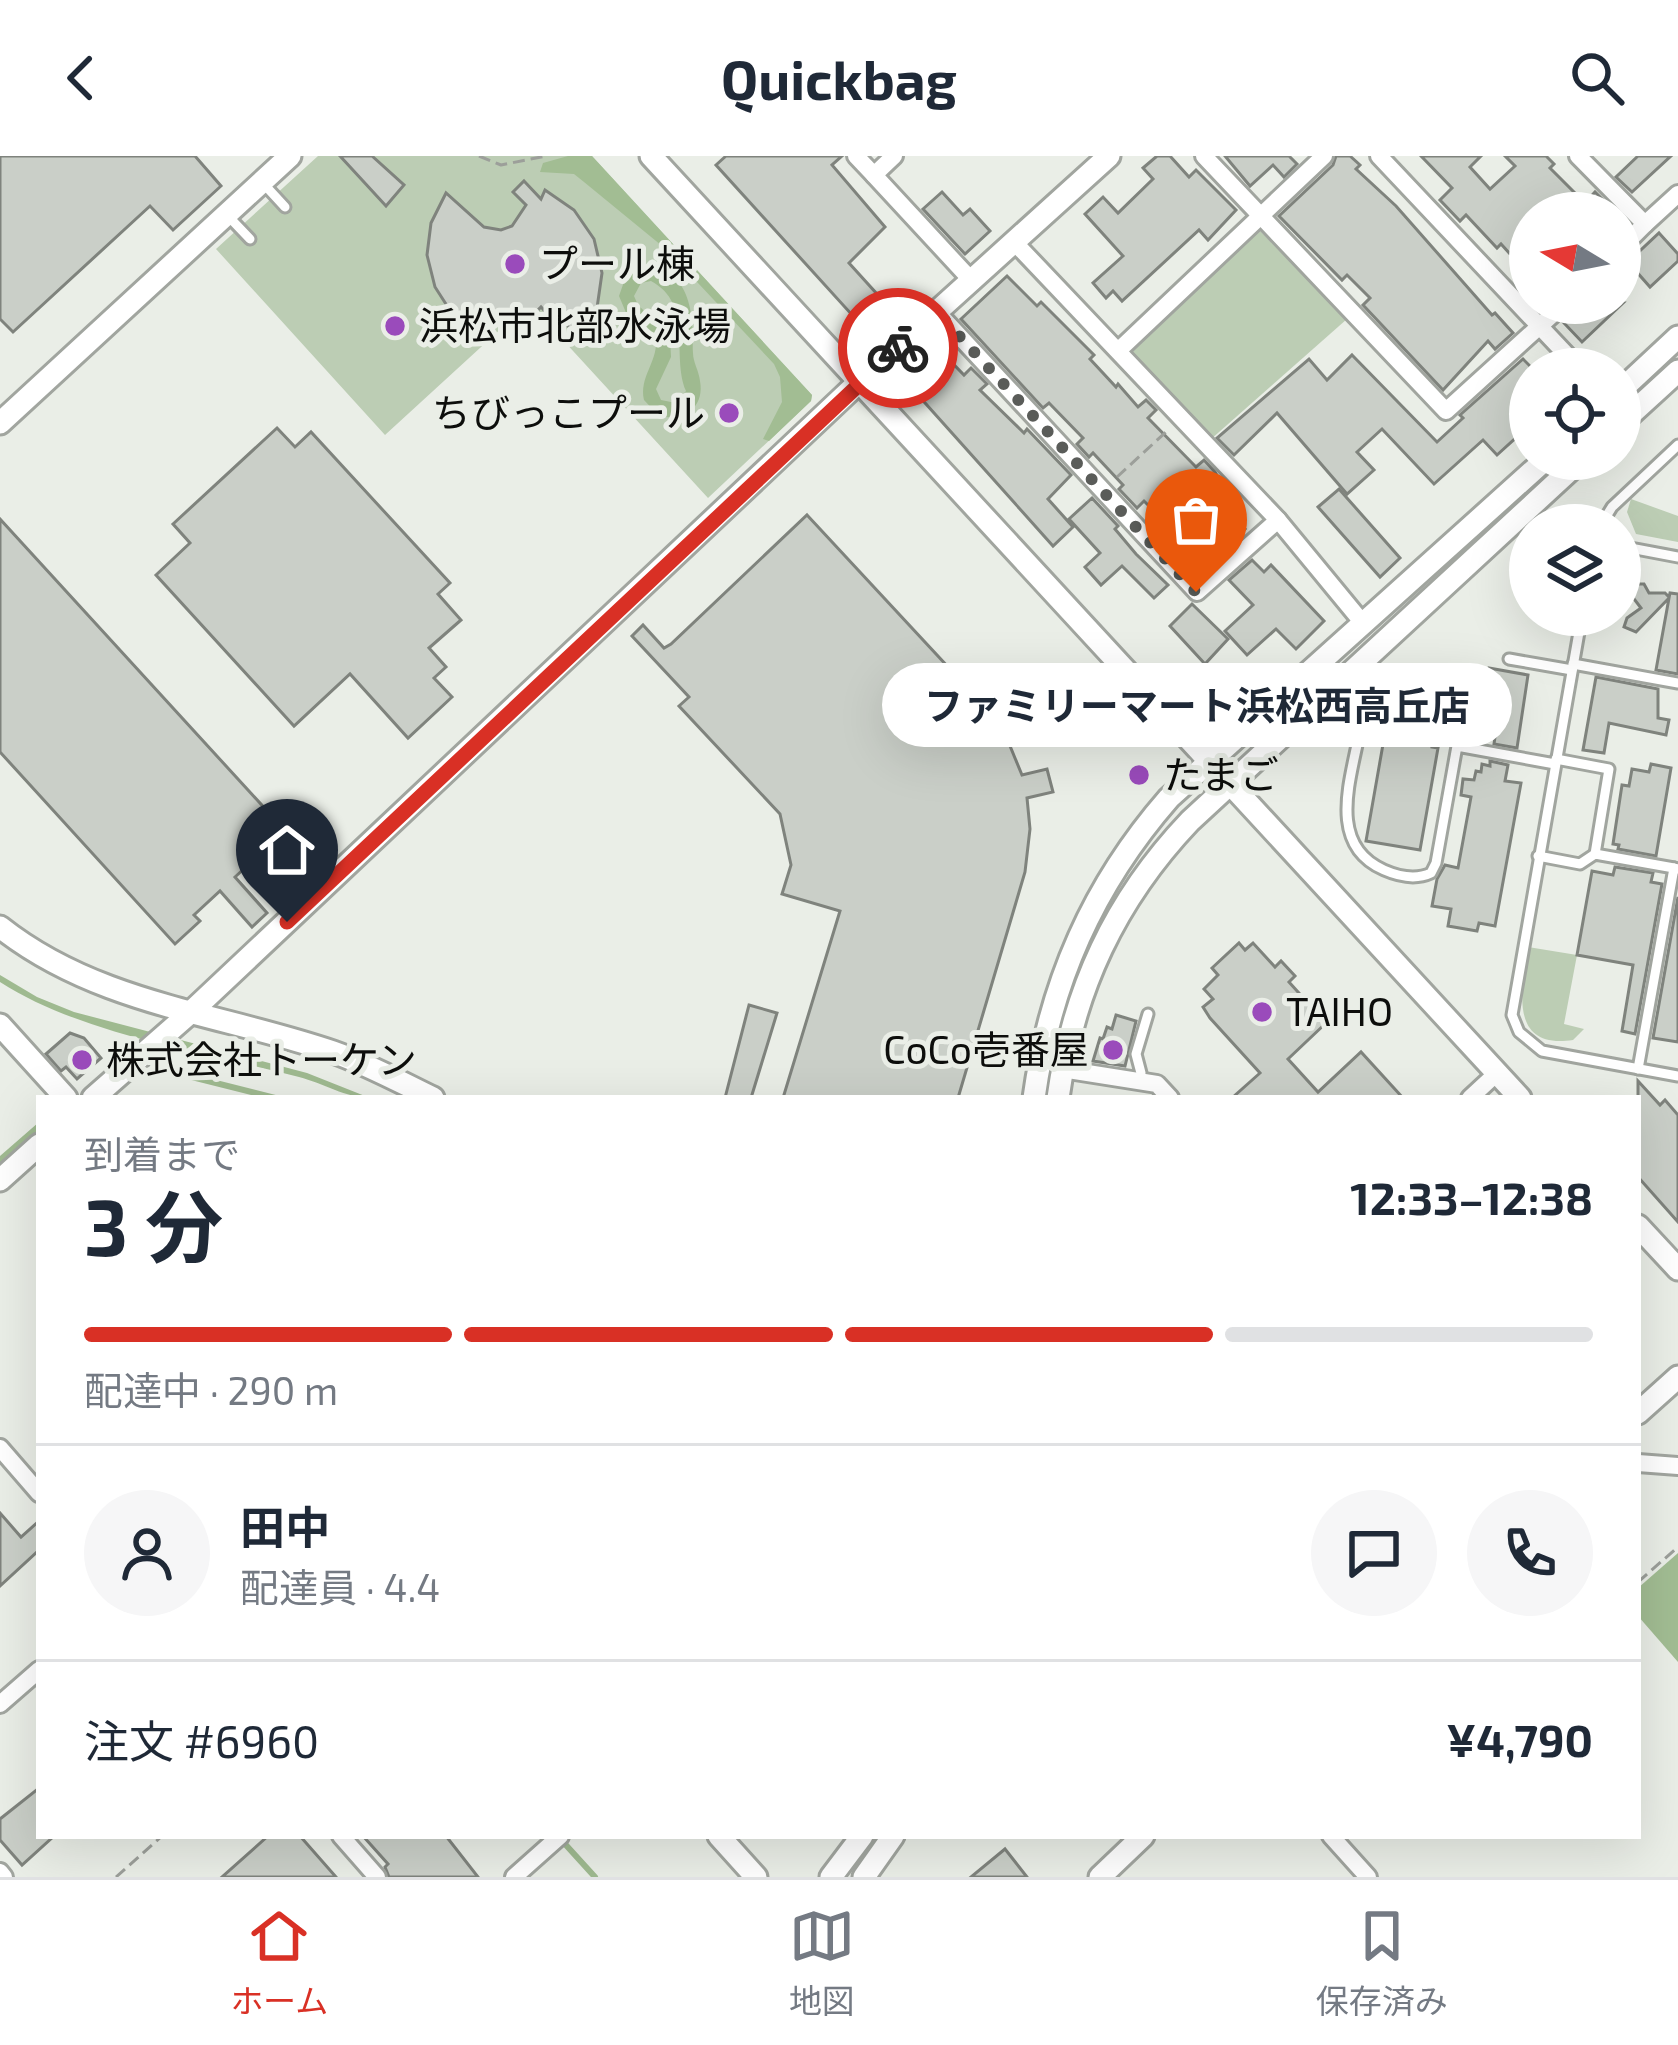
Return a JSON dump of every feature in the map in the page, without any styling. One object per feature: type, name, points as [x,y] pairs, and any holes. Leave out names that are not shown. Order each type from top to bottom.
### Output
[{"type":"street","points":[[0,423],[290,156]]},
{"type":"street","points":[[856,156],[973,282]]},
{"type":"street","points":[[874,175],[894,156]]},
{"type":"street","points":[[96,1095],[191,1012],[859,382],[1109,156]]},
{"type":"street","points":[[1204,156],[1446,411],[1542,326]]},
{"type":"street","points":[[1120,350],[1324,156]]},
{"type":"street","points":[[1379,156],[1561,348]]},
{"type":"street","points":[[1578,156],[1645,224]]},
{"type":"street","points":[[658,158],[1517,1095]]},
{"type":"street","points":[[1641,228],[1678,194]]},
{"type":"street","points":[[1016,244],[1278,520],[1362,622]]},
{"type":"street","points":[[937,312],[1196,592],[1278,520]]},
{"type":"street","points":[[1641,371],[1678,337]]},
{"type":"street","points":[[1641,405],[1678,371]]},
{"type":"street","points":[[1035,1095],[1052,1007],[1067,961],[1094,902],[1148,822],[1522,480]]},
{"type":"street","points":[[1058,1095],[1078,1000],[1116,917],[1169,843],[1559,480]]},
{"type":"street","points":[[0,927],[86,980],[334,1053],[426,1095]]},
{"type":"street","points":[[0,1025],[63,1095]]},
{"type":"street","points":[[1062,1069],[1157,1084],[1167,1095]]},
{"type":"street","points":[[1473,1095],[1497,1073]]},
{"type":"street","points":[[0,1180],[36,1148]]},
{"type":"street","points":[[1641,1229],[1678,1269]]},
{"type":"street","points":[[1641,1410],[1678,1377]]},
{"type":"street","points":[[0,1448],[36,1490]]},
{"type":"street","points":[[1641,1463],[1678,1466]]},
{"type":"street","points":[[0,1704],[36,1673]]},
{"type":"street","points":[[344,1839],[377,1877]]},
{"type":"street","points":[[514,1877],[557,1839]]},
{"type":"street","points":[[722,1839],[756,1877]]},
{"type":"street","points":[[831,1877],[860,1839]]},
{"type":"street","points":[[864,1877],[891,1839]]},
{"type":"street","points":[[1100,1877],[1140,1839]]},
{"type":"street","points":[[1334,1839],[1367,1877]]},
{"type":"lane","points":[[262,182],[285,207]]},
{"type":"lane","points":[[227,214],[250,239]]},
{"type":"lane","points":[[1615,504],[1678,445]]},
{"type":"lane","points":[[1641,550],[1678,557]]},
{"type":"lane","points":[[1578,636],[1512,1015],[1519,1032],[1543,1051],[1678,1076]]},
{"type":"lane","points":[[1509,658],[1678,683]]},
{"type":"lane","points":[[1358,740],[1346,804],[1348,833],[1380,869],[1411,878],[1431,873],[1436,863],[1458,740],[1609,769],[1594,854],[1580,864],[1538,856]]},
{"type":"lane","points":[[1594,854],[1676,869],[1638,1069]]},
{"type":"lane","points":[[1141,1073],[1136,1054],[1148,1014]]},
{"type":"path","points":[[479,156],[501,165],[546,156]]},
{"type":"path","points":[[1102,490],[1182,417]]},
{"type":"path","points":[[1641,1579],[1678,1547]]},
{"type":"path","points":[[116,1877],[159,1839]]},
{"type":"shaded area","name":"浜松市北部水泳場","points":[[318,156],[592,156],[812,395],[811,401],[708,498],[529,303],[385,435],[216,249]]},
{"type":"shaded area","points":[[592,156],[812,395],[769,441],[763,439],[782,402],[774,364],[667,250],[574,174],[540,172],[543,163]]},
{"type":"shaded area","points":[[1257,228],[1347,319],[1210,440],[1126,350]]},
{"type":"shaded area","points":[[644,266],[660,269],[673,276],[687,298],[701,391],[696,406],[684,415],[659,416],[644,400],[656,341],[627,315],[619,296],[626,276]],"holes":[[[651,281],[664,291],[677,316],[686,391],[676,403],[661,400],[656,389],[671,357],[670,336],[634,296],[641,283]]]},
{"type":"shaded area","points":[[1631,499],[1678,516],[1678,542],[1641,535],[1641,504],[1629,504]]},
{"type":"shaded area","points":[[1528,947],[1577,955],[1564,1024],[1584,1029],[1573,1040],[1552,1041],[1528,1026],[1522,997]]},
{"type":"shaded area","points":[[0,975],[74,1012],[307,1073],[362,1095],[106,1029],[0,982]]},
{"type":"shaded area","points":[[1678,1553],[1678,1662],[1641,1619],[1641,1585]]},
{"type":"building","points":[[0,156],[195,156],[221,186],[173,230],[150,206],[13,332],[0,319]]},
{"type":"building","points":[[340,156],[372,156],[404,185],[386,206]]},
{"type":"building","points":[[726,156],[842,156],[832,165],[885,227],[849,263],[877,294],[853,316],[716,165]]},
{"type":"building","points":[[1157,156],[1170,156],[1189,177],[1196,170],[1236,210],[1208,240],[1199,230],[1122,301],[1113,291],[1106,298],[1093,283],[1123,256],[1085,214],[1103,197],[1118,213],[1153,179],[1143,168]]},
{"type":"building","points":[[1225,156],[1289,156],[1297,164],[1284,177],[1273,165],[1250,186]]},
{"type":"building","points":[[1336,156],[1350,156],[1360,165],[1356,169],[1513,333],[1495,349],[1488,341],[1443,390],[1363,305],[1370,298],[1347,275],[1342,280],[1279,216],[1333,165]]},
{"type":"building","points":[[1421,156],[1481,156],[1470,167],[1490,189],[1515,166],[1505,156],[1546,156],[1554,164],[1550,168],[1574,192],[1509,192],[1509,253],[1501,244],[1497,248],[1466,215],[1460,221],[1440,200],[1452,188]]},
{"type":"building","points":[[1638,156],[1671,156],[1632,192],[1616,177]]},
{"type":"building","name":"プール棟","points":[[524,181],[541,199],[545,190],[574,210],[594,239],[602,273],[597,308],[612,314],[611,330],[586,328],[580,339],[541,307],[529,319],[518,306],[503,319],[497,313],[480,335],[453,315],[435,287],[427,255],[431,223],[446,193],[484,227],[501,230],[512,226],[526,205],[513,192]]},
{"type":"building","points":[[942,192],[963,215],[970,209],[990,231],[965,254],[923,209]]},
{"type":"building","points":[[1659,233],[1678,254],[1678,261],[1650,287],[1641,277],[1641,250]]},
{"type":"building","points":[[1007,276],[1037,306],[1041,302],[1094,355],[1090,359],[1138,407],[1146,400],[1156,410],[1148,418],[1196,467],[1204,460],[1215,472],[1219,479],[1213,485],[1233,504],[1227,510],[1245,529],[1229,544],[1195,508],[1173,530],[1144,501],[1137,508],[1093,453],[1089,457],[1077,444],[1083,438],[1049,403],[1043,408],[961,319]]},
{"type":"building","points":[[1565,324],[1601,324],[1582,342]]},
{"type":"building","points":[[933,343],[964,375],[971,368],[987,384],[980,390],[1071,475],[1048,499],[1073,527],[1053,546],[909,385],[928,367],[918,357]]},
{"type":"building","points":[[1352,355],[1437,442],[1509,371],[1509,444],[1497,455],[1483,440],[1434,484],[1382,429],[1357,452],[1374,470],[1347,494],[1277,413],[1234,455],[1217,438],[1309,359],[1327,380]]},
{"type":"building","points":[[277,428],[295,447],[311,432],[450,583],[438,594],[461,620],[429,648],[446,667],[434,678],[452,697],[408,738],[350,674],[294,726],[156,575],[190,543],[173,524]]},
{"type":"building","points":[[1339,489],[1400,558],[1380,577],[1318,507]]},
{"type":"building","points":[[1092,498],[1136,554],[1168,585],[1154,598],[1122,566],[1101,585],[1085,567],[1100,553],[1069,519]]},
{"type":"building","points":[[807,515],[988,710],[1022,775],[1047,769],[1053,792],[1027,798],[1030,829],[1025,872],[959,1095],[784,1095],[840,911],[782,894],[791,865],[780,814],[679,706],[689,697],[632,636],[643,625],[664,648]]},
{"type":"building","points":[[0,519],[291,837],[266,860],[260,854],[235,877],[267,913],[252,927],[220,891],[194,915],[200,921],[175,944],[0,752]]},
{"type":"building","points":[[1252,560],[1264,572],[1271,565],[1324,621],[1296,649],[1276,629],[1247,655],[1225,631],[1253,605],[1229,580]]},
{"type":"building","points":[[1641,584],[1649,593],[1678,594],[1678,674],[1656,670],[1669,598],[1641,627]]},
{"type":"building","points":[[1192,604],[1228,639],[1205,664],[1170,626]]},
{"type":"building","points":[[1489,668],[1528,675],[1517,748],[1494,744],[1497,723],[1479,720]]},
{"type":"building","points":[[1596,677],[1658,689],[1658,718],[1669,720],[1666,735],[1609,723],[1604,753],[1583,750]]},
{"type":"building","points":[[1396,706],[1438,714],[1432,747],[1438,748],[1420,850],[1366,841],[1385,733],[1391,734]]},
{"type":"building","points":[[1490,761],[1508,765],[1505,781],[1521,783],[1495,926],[1479,923],[1477,931],[1448,926],[1451,909],[1432,906],[1445,865],[1458,868],[1471,797],[1461,795],[1463,779],[1474,780],[1476,771],[1481,772],[1482,764],[1490,766]]},
{"type":"building","points":[[1651,764],[1671,768],[1656,856],[1613,844],[1622,785],[1629,786],[1632,769],[1649,772]]},
{"type":"building","points":[[1615,867],[1653,873],[1651,882],[1662,884],[1635,1034],[1622,1031],[1633,965],[1577,955],[1592,871],[1613,875]]},
{"type":"building","points":[[1678,897],[1678,1042],[1653,1038]]},
{"type":"building","name":"TAIHO","points":[[1239,943],[1245,950],[1253,943],[1275,967],[1281,961],[1295,976],[1289,982],[1326,1023],[1288,1059],[1318,1092],[1361,1052],[1400,1095],[1235,1095],[1260,1073],[1203,1007],[1213,999],[1204,989],[1218,975],[1212,968]]},
{"type":"building","points":[[749,1005],[777,1013],[752,1095],[726,1095]]},
{"type":"building","name":"CoCo壱番屋","points":[[1116,1015],[1136,1021],[1125,1066],[1093,1061],[1100,1038],[1107,1027],[1112,1029]]},
{"type":"building","points":[[70,1033],[84,1038],[101,1058],[77,1079],[66,1067],[61,1071],[46,1054]]},
{"type":"building","points":[[1638,1081],[1660,1105],[1665,1100],[1678,1115],[1678,1222],[1641,1180]]},
{"type":"building","points":[[0,1513],[21,1537],[36,1524],[36,1553],[0,1586]]},
{"type":"building","points":[[36,1790],[36,1839],[51,1839],[22,1865],[0,1840],[0,1819]]},
{"type":"building","points":[[265,1839],[303,1839],[336,1877],[222,1877]]},
{"type":"building","points":[[366,1839],[448,1839],[478,1877],[389,1877],[388,1864]]},
{"type":"building","points":[[1005,1849],[1027,1877],[971,1877]]},
{"type":"waterway","points":[[168,1071],[263,1095]]},
{"type":"waterway","points":[[0,1160],[36,1129]]},
{"type":"waterway","points":[[565,1844],[595,1877]]},
{"type":"way so far","points":[[898,348],[937,312],[1196,592]]},
{"type":"place","name":"プール棟","points":[[515,264]]},
{"type":"place","name":"浜松市北部水泳場","points":[[395,326]]},
{"type":"place","name":"ちびっこプール","points":[[729,413]]},
{"type":"place","name":"ファミリーマート浜松西高丘店","points":[[1196,592]]},
{"type":"place","name":"たまご","points":[[1139,775]]},
{"type":"place","name":"TAIHO","points":[[1262,1012]]},
{"type":"place","name":"CoCo壱番屋","points":[[1113,1050]]},
{"type":"place","name":"株式会社トーケン","points":[[82,1060]]},
{"type":"route","points":[[287,922],[898,348]]}]
